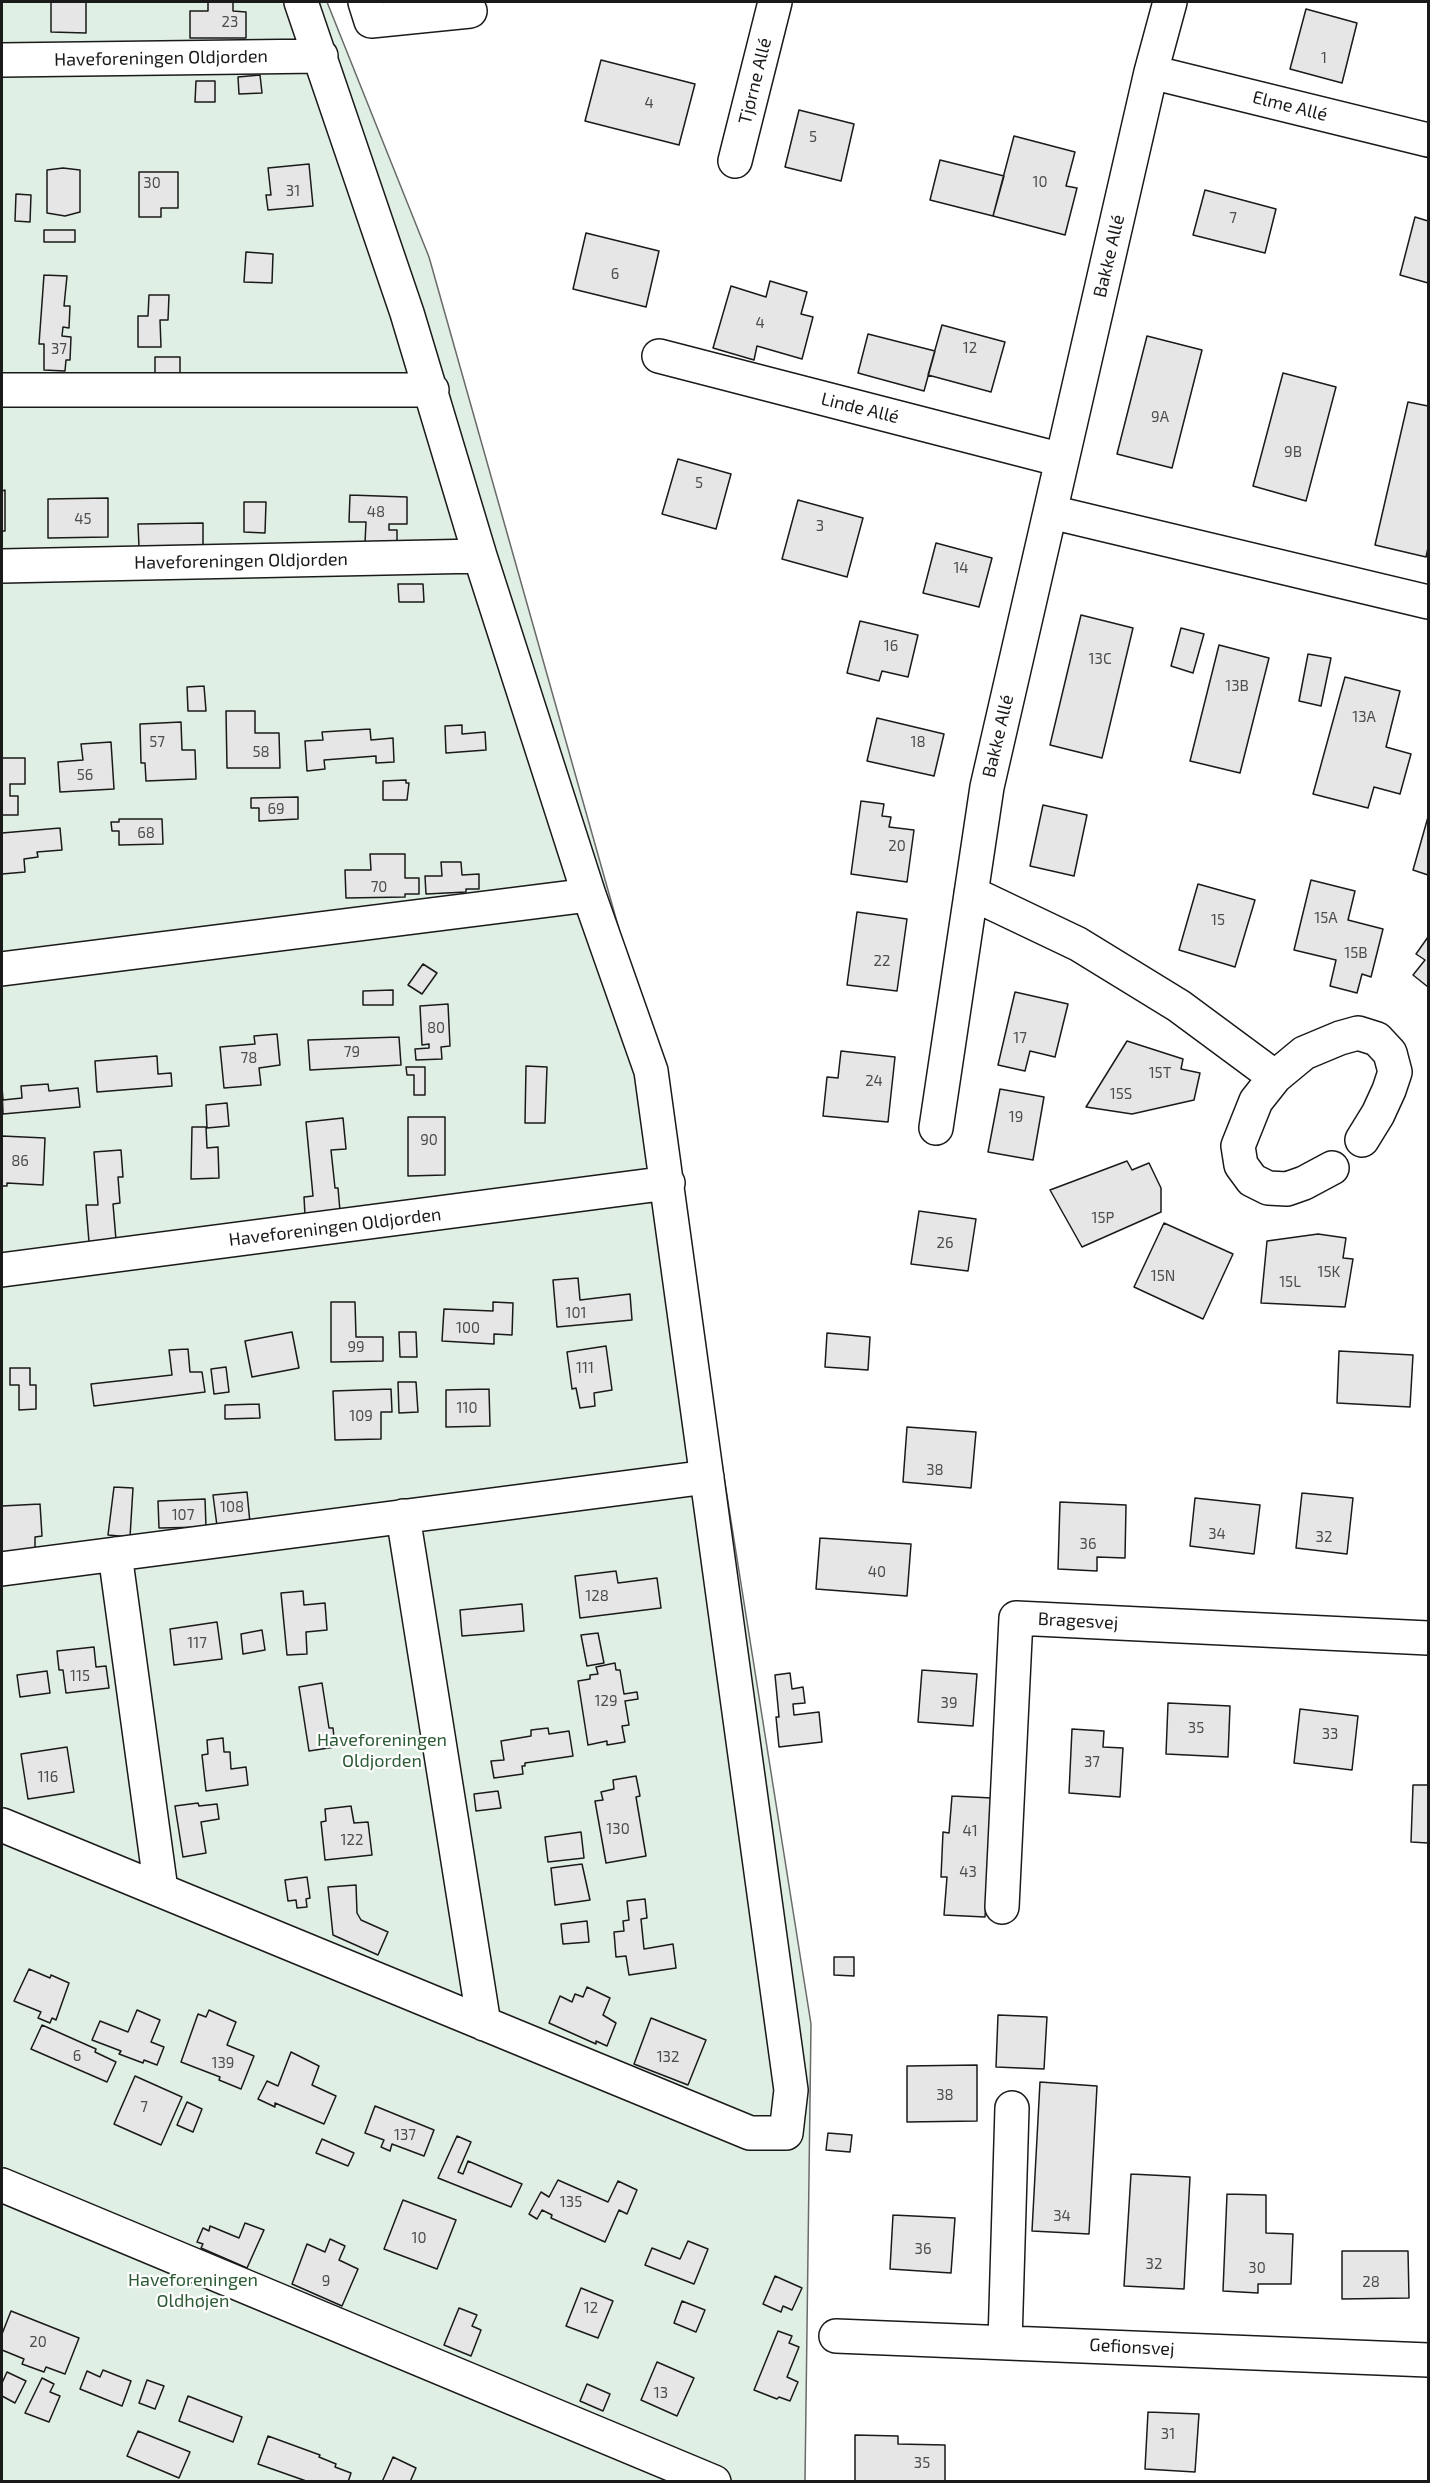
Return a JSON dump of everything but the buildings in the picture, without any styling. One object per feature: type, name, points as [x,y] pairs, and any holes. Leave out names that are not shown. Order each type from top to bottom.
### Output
[{"type":"street","points":[[2,1825],[750,2133],[786,2133],[791,2090],[651,1071],[588,895],[480,556],[432,390],[301,2]]},
{"type":"street","points":[[365,2],[371,21],[470,11]]},
{"type":"street","name":"Tjørne Allé","points":[[735,161],[776,2]]},
{"type":"street","name":"Bakke Allé","points":[[936,1128],[987,787],[1151,72],[1170,2]]},
{"type":"street","name":"Haveforeningen Oldjorden","points":[[2,60],[321,56]]},
{"type":"street","name":"Elme Allé","points":[[1151,72],[1428,140]]},
{"type":"street","name":"Linde Allé","points":[[659,356],[1062,460]]},
{"type":"street","points":[[2,390],[432,390]]},
{"type":"street","points":[[1051,512],[1428,602]]},
{"type":"street","name":"Haveforeningen Oldjorden","points":[[2,566],[480,556]]},
{"type":"street","points":[[971,893],[1088,950],[1179,1006],[1275,1077]]},
{"type":"street","points":[[2,969],[588,895]]},
{"type":"street","points":[[1332,1168],[1287,1189],[1268,1188],[1251,1179],[1241,1164],[1238,1146],[1243,1128],[1256,1101],[1275,1077],[1304,1053],[1358,1033],[1377,1039],[1390,1053],[1395,1071],[1378,1114],[1362,1140]]},
{"type":"street","name":"Haveforeningen Oldjorden","points":[[2,1270],[668,1183]]},
{"type":"street","points":[[2,1569],[707,1477]]},
{"type":"street","points":[[403,1516],[484,2024]]},
{"type":"street","points":[[115,1554],[161,1890]]},
{"type":"street","name":"Bragesvej","points":[[1002,1907],[1016,1618],[1428,1638]]},
{"type":"street","points":[[1005,2342],[1012,2108]]},
{"type":"street","points":[[2,2185],[714,2481]]},
{"type":"street","name":"Gefionsvej","points":[[836,2336],[1428,2360]]},
{"type":"green space","name":"Haveforeningen Oldjorden","points":[[2,2],[327,2],[429,257],[660,1074],[811,2024],[805,2481],[2,2482]]},
{"type":"park label","name":"Haveforeningen Oldhøjen","points":[[193,2290]]}]
